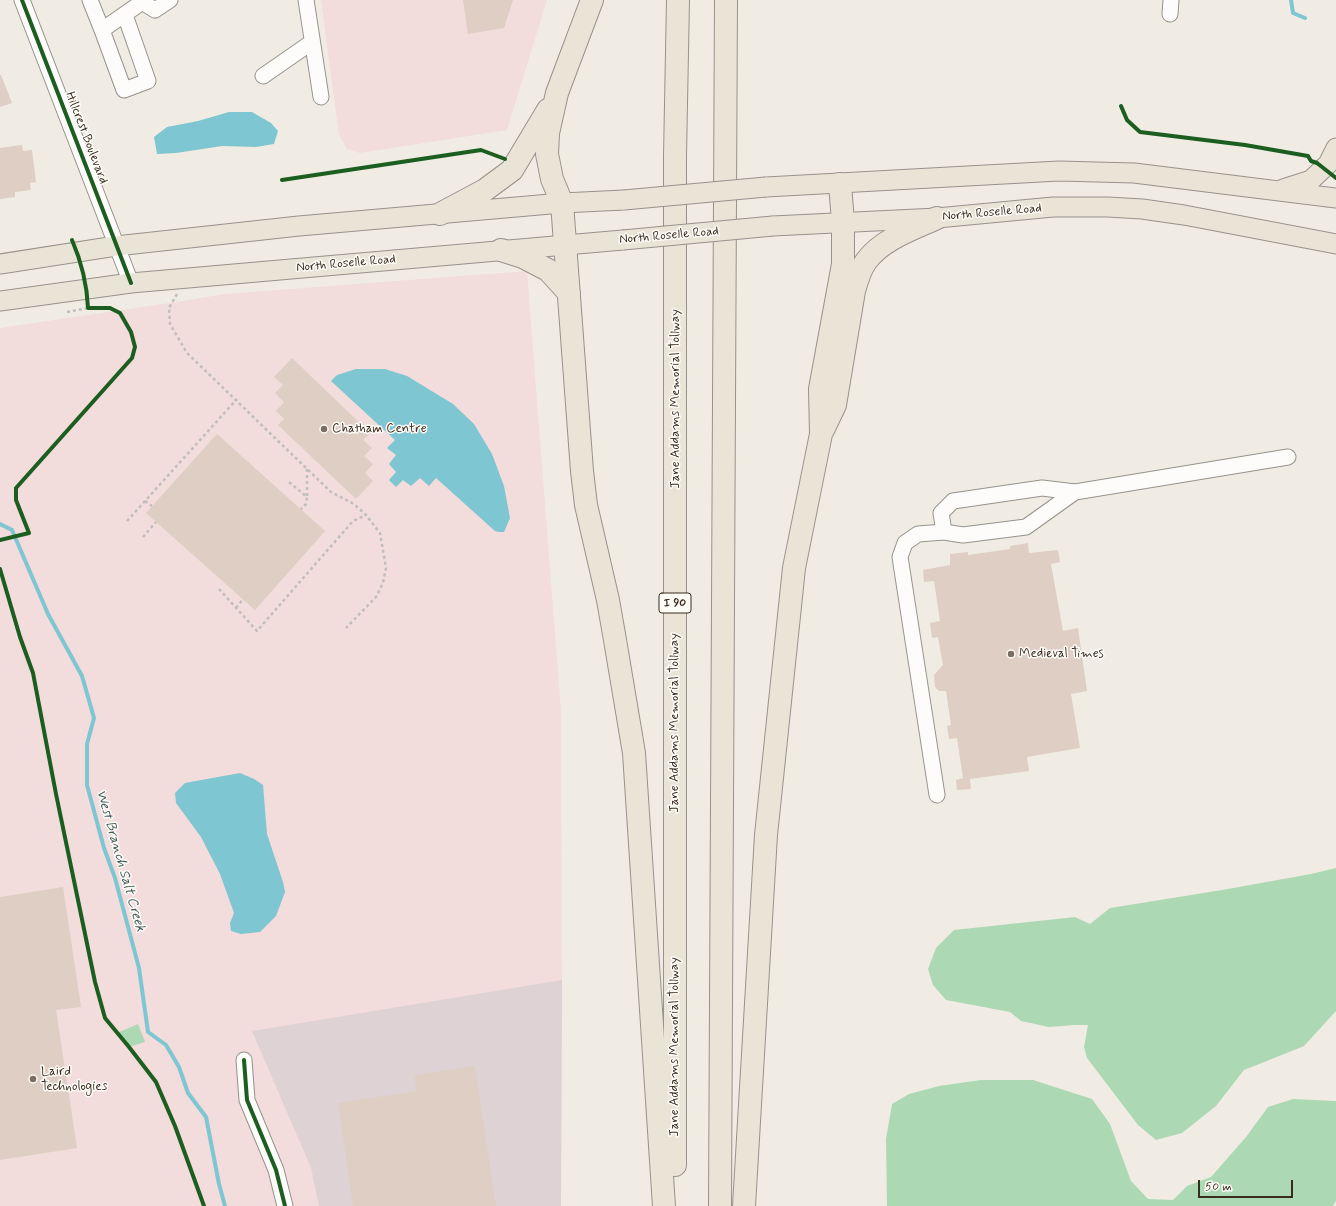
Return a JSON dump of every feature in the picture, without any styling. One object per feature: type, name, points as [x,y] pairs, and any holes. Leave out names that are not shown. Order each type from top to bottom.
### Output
[{"type":"highway","points":[[592,0],[557,93],[548,133],[547,154],[552,179],[562,203],[582,471],[586,505],[608,600],[634,753],[664,1206]]},
{"type":"highway","name":"Jane Addams Memorial Tollway","points":[[675,1206],[676,156],[678,0]]},
{"type":"highway","points":[[720,1206],[726,0]]},
{"type":"highway","points":[[440,214],[485,190],[512,170],[557,93]]},
{"type":"highway","points":[[744,1206],[766,835],[794,568],[821,434],[820,389],[843,264],[843,222],[840,184]]},
{"type":"highway","points":[[821,434],[835,405],[858,275],[867,260],[879,248],[894,238],[937,218]]},
{"type":"highway","points":[[501,250],[523,257],[548,270],[569,293]]},
{"type":"main road","points":[[1278,190],[1311,180],[1328,164],[1336,148]]},
{"type":"main road","points":[[0,264],[116,246],[299,226],[766,187],[1059,171],[1134,174],[1336,198]]},
{"type":"main road","name":"North Roselle Road","points":[[0,301],[131,283],[773,226],[937,218],[1053,207],[1108,206],[1142,209],[1336,244]]},
{"type":"street","name":"Hillcrest Boulevard","points":[[22,0],[131,283]]},
{"type":"street","points":[[90,0],[124,90],[148,81],[125,15]]},
{"type":"street","points":[[102,30],[144,1],[155,10],[170,0]]},
{"type":"street","points":[[306,0],[321,97]]},
{"type":"street","points":[[263,76],[312,42]]},
{"type":"street","points":[[944,532],[941,514],[953,501],[1042,488],[1075,492],[1288,457]]},
{"type":"street","points":[[937,795],[900,557],[905,543],[918,534],[944,532],[963,535],[1026,527],[1075,492]]},
{"type":"street","points":[[244,1060],[247,1100],[276,1170],[284,1206]]},
{"type":"path","points":[[87,289],[88,308]]},
{"type":"path","points":[[177,294],[169,308],[170,324],[187,353],[237,399],[332,492],[354,504],[366,515],[380,533],[386,568],[383,583],[376,597],[346,628]]},
{"type":"path","points":[[68,312],[96,308]]},
{"type":"path","points":[[127,521],[237,399]]},
{"type":"path","points":[[301,509],[306,504],[307,468]]},
{"type":"path","points":[[289,482],[307,497]]},
{"type":"path","points":[[145,501],[152,506]]},
{"type":"path","points":[[219,590],[257,631],[353,521],[366,515]]},
{"type":"path","points":[[143,537],[156,522]]},
{"type":"path","points":[[236,608],[243,599]]},
{"type":"shaded area","points":[[321,0],[547,0],[507,130],[360,153],[347,149],[339,135]]},
{"type":"shaded area","points":[[527,271],[561,711],[561,1206],[0,1206],[0,328],[225,294]]},
{"type":"shaded area","points":[[562,980],[561,1206],[319,1206],[311,1168],[252,1031]]},
{"type":"green space","points":[[1336,868],[1336,1011],[1304,1046],[1244,1070],[1216,1106],[1182,1133],[1156,1140],[1138,1125],[1087,1058],[1084,1047],[1088,1025],[1049,1027],[1021,1021],[1010,1012],[946,1000],[933,985],[928,969],[936,948],[954,930],[1075,917],[1090,924],[1110,908],[1222,890]]},
{"type":"green space","points":[[138,1024],[145,1042],[129,1047],[117,1033]]},
{"type":"green space","points":[[981,1080],[1033,1080],[1092,1099],[1110,1124],[1131,1181],[1148,1199],[1173,1200],[1187,1186],[1211,1177],[1246,1137],[1268,1107],[1293,1099],[1336,1101],[1336,1201],[1333,1206],[887,1206],[886,1139],[892,1104],[909,1094],[939,1086]]},
{"type":"water","points":[[229,112],[252,112],[271,123],[278,131],[274,144],[256,147],[222,146],[176,153],[157,154],[154,137],[167,127],[198,121]]},
{"type":"water","points":[[356,369],[385,369],[407,376],[453,404],[474,424],[492,454],[504,486],[510,518],[504,532],[495,531],[436,478],[429,486],[420,478],[411,486],[403,480],[396,487],[389,480],[396,472],[389,464],[396,455],[387,448],[395,440],[331,381],[337,375]]},
{"type":"water","points":[[240,773],[263,785],[267,834],[285,892],[276,916],[260,932],[241,934],[231,931],[230,923],[234,913],[220,874],[201,837],[176,803],[175,793],[185,783]]},
{"type":"building","points":[[463,0],[513,0],[504,28],[468,34]]},
{"type":"building","points":[[0,75],[12,103],[0,107]]},
{"type":"building","points":[[22,145],[23,151],[32,150],[36,182],[30,183],[31,190],[15,192],[15,197],[0,199],[0,148]]},
{"type":"building","name":"Chatham Centre","points":[[292,358],[370,433],[363,440],[372,448],[364,456],[373,464],[365,473],[373,481],[356,499],[278,425],[284,419],[276,411],[284,402],[275,393],[283,385],[274,377]]},
{"type":"building","points":[[217,434],[325,531],[255,610],[146,513]]},
{"type":"building","name":"Medieval Times","points":[[1028,543],[1029,553],[1058,550],[1060,562],[1051,564],[1063,631],[1078,628],[1087,691],[1071,694],[1080,748],[1027,757],[1029,771],[970,779],[971,789],[957,790],[956,780],[963,778],[957,738],[949,739],[947,726],[951,725],[946,691],[939,691],[935,687],[934,675],[943,665],[938,637],[932,638],[930,623],[940,621],[934,581],[924,582],[923,570],[950,565],[950,554],[968,552],[968,555],[1010,549],[1010,546]]},
{"type":"building","name":"Laird Technologies","points":[[63,887],[81,1007],[56,1010],[77,1148],[0,1160],[0,897]]},
{"type":"building","points":[[475,1066],[496,1206],[353,1206],[338,1103],[417,1091],[414,1075]]},
{"type":"waterway","points":[[1291,0],[1293,13],[1305,18]]},
{"type":"waterway","name":"West Branch Salt Creek","points":[[0,524],[12,530],[48,614],[82,676],[94,718],[87,744],[87,785],[104,848],[115,878],[139,968],[148,1032],[166,1045],[179,1067],[188,1093],[206,1117],[219,1184],[225,1206]]},
{"type":"cycle path","points":[[22,0],[131,283]]},
{"type":"cycle path","points":[[1121,106],[1127,120],[1140,132],[1245,145],[1308,156],[1311,161],[1317,163],[1336,178]]},
{"type":"cycle path","points":[[282,180],[481,150],[505,159]]},
{"type":"cycle path","points":[[0,540],[29,533],[16,500],[16,488],[132,358],[135,347],[131,332],[120,313],[110,308],[88,308],[83,274],[79,257],[72,240]]},
{"type":"cycle path","points":[[0,569],[20,637],[33,673],[56,794],[95,982],[105,1018],[156,1082],[175,1126],[204,1206]]},
{"type":"cycle path","points":[[244,1060],[247,1100],[276,1170],[285,1206]]},
{"type":"place","name":"Chatham Centre","points":[[324,429]]},
{"type":"place","name":"Medieval Times","points":[[1011,654]]},
{"type":"place","name":"Laird Technologies","points":[[33,1079]]}]
